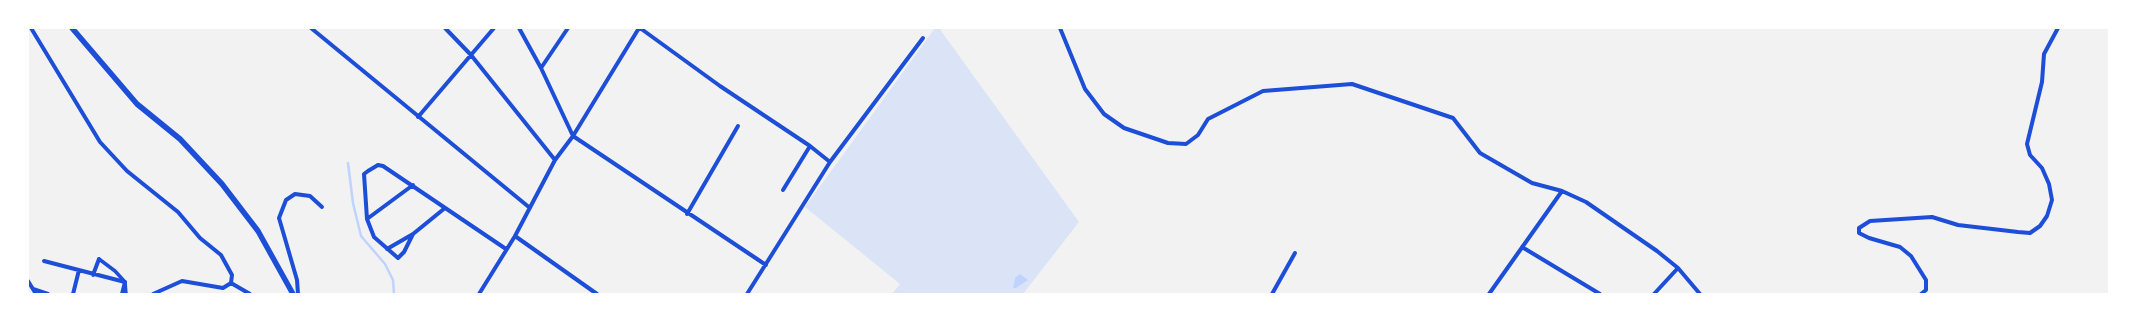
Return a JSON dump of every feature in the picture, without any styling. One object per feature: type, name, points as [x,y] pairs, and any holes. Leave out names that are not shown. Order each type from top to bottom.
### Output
[{"type":"street","points":[[31,28],[100,142],[127,171],[178,212],[200,238],[221,255],[232,275],[231,283]]},
{"type":"street","points":[[72,28],[137,104],[180,139],[222,184],[258,231],[293,294]]},
{"type":"street","points":[[312,28],[530,208]]},
{"type":"street","points":[[445,28],[470,55],[555,160]]},
{"type":"street","points":[[418,117],[494,28]]},
{"type":"street","points":[[519,28],[541,68],[573,136],[687,214],[766,265]]},
{"type":"street","points":[[541,68],[568,28]]},
{"type":"street","points":[[479,294],[515,236],[555,160],[573,136],[639,28],[720,86],[810,146],[830,162]]},
{"type":"street","points":[[1060,28],[1085,89],[1104,114],[1124,128],[1168,143],[1186,144],[1198,135],[1208,119],[1263,91],[1352,84],[1453,118],[1480,153],[1532,183],[1562,191],[1586,202],[1657,251],[1678,268],[1700,294]]},
{"type":"street","points":[[1921,294],[1926,290],[1926,280],[1911,256],[1900,247],[1869,238],[1859,233],[1859,228],[1870,221],[1932,217],[1958,225],[2018,232],[2030,233],[2040,226],[2047,216],[2052,200],[2049,184],[2042,168],[2030,155],[2027,144],[2042,82],[2044,54],[2058,28]]},
{"type":"street","points":[[748,294],[830,162],[923,38]]},
{"type":"street","points":[[687,214],[738,126]]},
{"type":"street","points":[[782,190],[810,146]]},
{"type":"street","points":[[413,234],[401,257],[398,258],[374,237],[367,219],[364,174],[378,165],[384,166],[413,184],[445,208],[506,249]]},
{"type":"street","points":[[367,219],[413,184]]},
{"type":"street","points":[[1488,294],[1562,191]]},
{"type":"street","points":[[298,294],[297,280],[280,218],[286,200],[294,194],[310,196],[322,208]]},
{"type":"street","points":[[386,249],[413,234],[445,208]]},
{"type":"street","points":[[515,236],[597,294]]},
{"type":"street","points":[[1522,247],[1600,294]]},
{"type":"street","points":[[1272,294],[1295,253]]},
{"type":"street","points":[[93,274],[99,259],[115,271],[125,282],[126,294]]},
{"type":"street","points":[[44,261],[125,282]]},
{"type":"street","points":[[1654,294],[1678,268]]},
{"type":"street","points":[[73,294],[79,270]]},
{"type":"street","points":[[153,294],[182,281],[223,288],[231,283]]},
{"type":"street","points":[[28,282],[36,294]]},
{"type":"street","points":[[122,294],[125,282]]},
{"type":"street","points":[[231,283],[250,294]]},
{"type":"street","points":[[33,289],[48,294]]},
{"type":"shaded area","points":[[935,28],[939,28],[1079,222],[1023,294],[892,294],[900,284],[805,207]]},
{"type":"water","points":[[1020,274],[1028,280],[1016,288],[1013,288],[1015,278]]},
{"type":"waterway","points":[[348,163],[353,203],[361,236],[385,264],[393,280],[394,294]]}]
